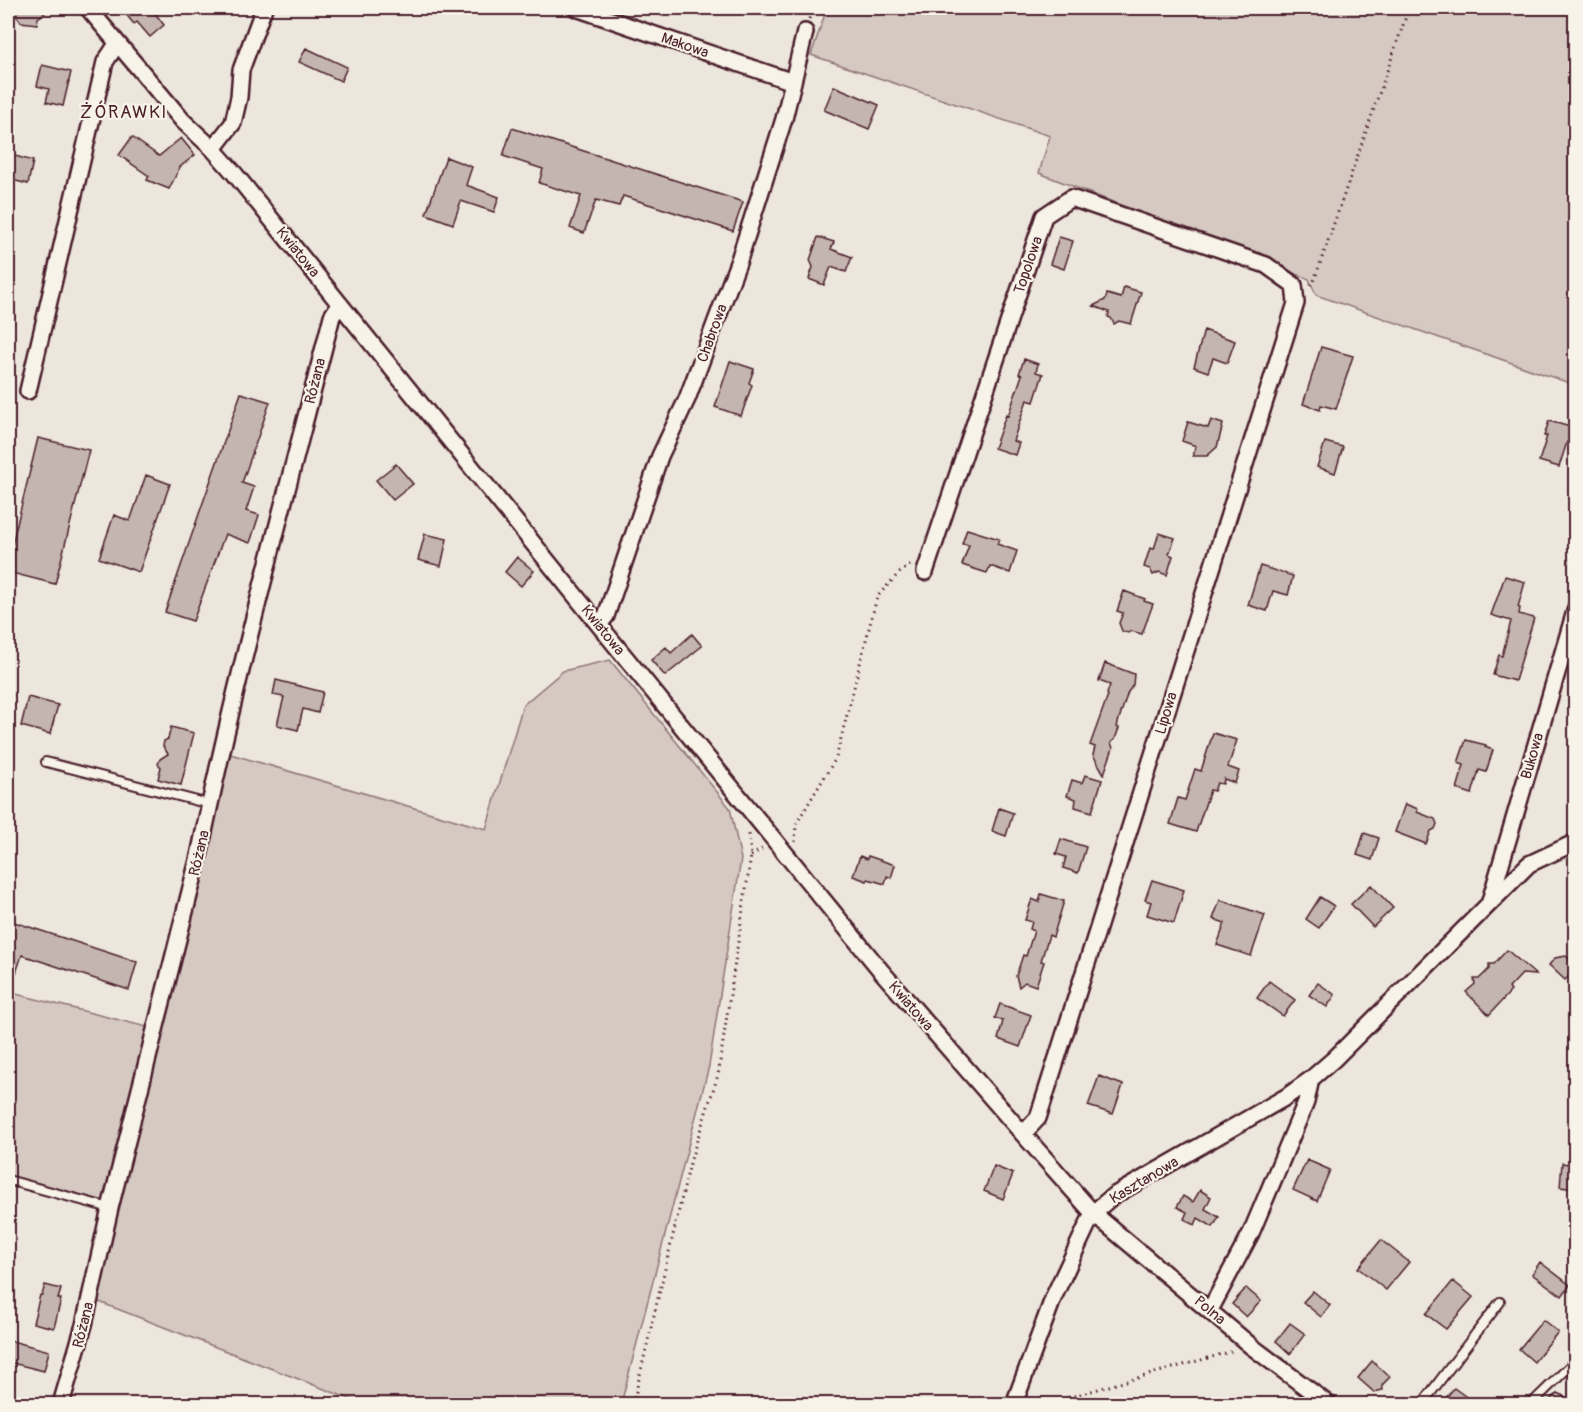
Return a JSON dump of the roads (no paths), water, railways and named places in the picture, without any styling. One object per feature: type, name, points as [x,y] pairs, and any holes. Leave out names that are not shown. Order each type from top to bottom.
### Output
[{"type":"street","name":"Kwiatowa","points":[[88,8],[183,121],[213,149],[882,972],[1093,1213]]},
{"type":"street","points":[[213,149],[233,123],[241,70],[264,8]]},
{"type":"street","name":"Makowa","points":[[576,8],[793,82]]},
{"type":"street","name":"Chabrowa","points":[[599,625],[606,616],[660,456],[687,399],[739,260],[784,119],[805,32]]},
{"type":"street","points":[[28,391],[105,62],[117,44]]},
{"type":"street","name":"Topolowa","points":[[925,572],[1044,216],[1071,198],[1266,265],[1294,285]]},
{"type":"street","name":"Lipowa","points":[[1023,1134],[1038,1118],[1296,303],[1294,285]]},
{"type":"street","name":"Różana","points":[[61,1404],[84,1325],[110,1208],[332,316],[340,304]]},
{"type":"street","name":"Bukowa","points":[[1489,904],[1575,608]]},
{"type":"street","name":"Kasztanowa","points":[[1014,1404],[1054,1296],[1093,1213],[1113,1196],[1286,1097],[1311,1079],[1342,1051],[1529,864],[1575,842]]},
{"type":"street","points":[[1210,1310],[1251,1233],[1306,1102],[1311,1079]]},
{"type":"street","name":"Polna","points":[[1093,1213],[1251,1346],[1328,1404]]},
{"type":"lane","points":[[46,762],[210,804]]},
{"type":"lane","points":[[8,1180],[110,1208]]},
{"type":"lane","points":[[1422,1404],[1500,1302]]},
{"type":"lane","points":[[1532,1404],[1575,1360]]},
{"type":"district","name":"ŻÓRAWKI","points":[[124,112]]}]
